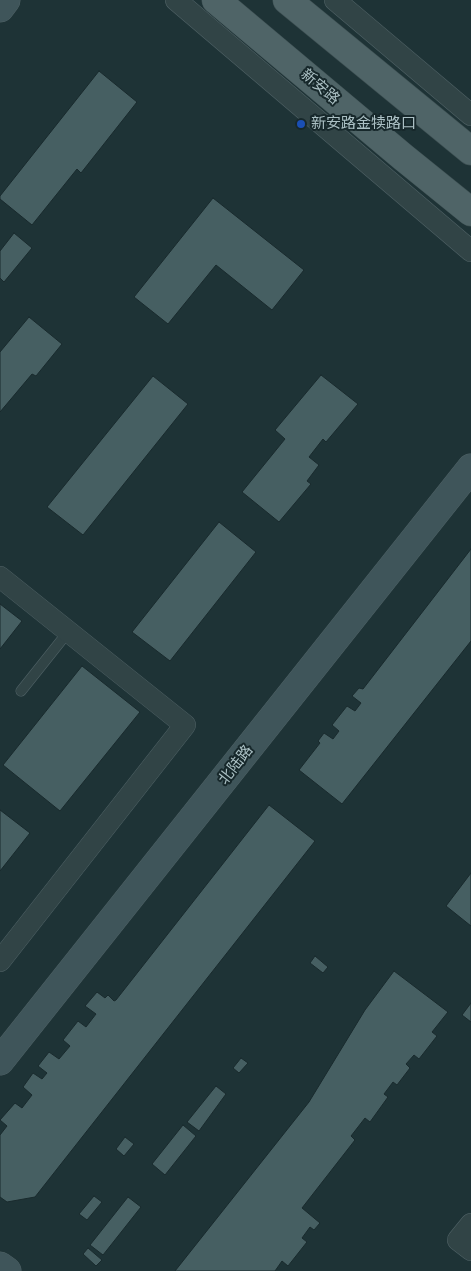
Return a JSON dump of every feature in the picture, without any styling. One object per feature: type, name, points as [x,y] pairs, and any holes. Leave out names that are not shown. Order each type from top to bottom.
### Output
[{"type":"main road","name":"新安路","points":[[216,0],[403,158],[471,212]]},
{"type":"main road","points":[[287,0],[471,152]]},
{"type":"street","points":[[0,8],[6,0]]},
{"type":"street","points":[[176,0],[471,251]]},
{"type":"street","points":[[335,0],[471,115]]},
{"type":"street","name":"北陆路","points":[[0,1061],[471,468]]},
{"type":"street","points":[[0,577],[185,725],[1,957]]},
{"type":"street","points":[[471,1224],[458,1240],[471,1250]]},
{"type":"street","points":[[0,1266],[7,1271]]},
{"type":"lane","points":[[21,691],[68,632]]},
{"type":"building","points":[[99,71],[137,102],[81,173],[77,169],[32,225],[0,199],[0,196]]},
{"type":"building","points":[[213,198],[304,270],[272,310],[216,265],[168,324],[134,297]]},
{"type":"building","points":[[14,233],[32,248],[4,282],[0,278],[0,251]]},
{"type":"building","points":[[29,317],[62,344],[36,376],[32,374],[0,412],[0,352]]},
{"type":"building","points":[[321,375],[358,404],[326,442],[323,439],[309,457],[319,465],[307,481],[311,484],[279,522],[242,492],[285,439],[275,430]]},
{"type":"building","points":[[153,376],[188,404],[83,535],[47,507]]},
{"type":"building","points":[[219,522],[256,552],[170,661],[132,632]]},
{"type":"building","points":[[471,549],[471,641],[342,804],[299,770],[320,743],[318,741],[324,733],[333,739],[339,731],[332,725],[347,706],[355,711],[361,703],[352,696],[359,688],[363,689]]},
{"type":"building","points":[[0,604],[22,621],[0,649]]},
{"type":"building","points":[[82,666],[140,712],[60,811],[3,765]]},
{"type":"building","points":[[269,805],[315,841],[35,1197],[7,1202],[0,1197],[0,1135],[7,1126],[0,1120],[15,1103],[22,1108],[32,1095],[23,1087],[33,1073],[42,1079],[47,1073],[38,1066],[49,1052],[59,1059],[70,1046],[63,1040],[78,1021],[86,1027],[96,1014],[85,1006],[97,992],[105,998],[108,995],[114,1001],[116,1000]]},
{"type":"building","points":[[0,810],[30,833],[0,871]]},
{"type":"building","points":[[471,873],[471,926],[446,906]]},
{"type":"building","points":[[315,956],[328,967],[323,973],[310,963]]},
{"type":"building","points":[[394,971],[448,1012],[432,1032],[437,1036],[419,1059],[414,1055],[406,1064],[410,1068],[397,1085],[393,1082],[384,1094],[388,1097],[370,1122],[365,1118],[351,1136],[355,1140],[302,1208],[320,1223],[314,1230],[310,1227],[302,1238],[307,1242],[288,1266],[282,1261],[275,1271],[175,1271],[309,1102],[365,1010]]},
{"type":"building","points":[[471,1003],[471,1022],[462,1015]]},
{"type":"building","points":[[241,1058],[248,1063],[239,1073],[233,1068]]},
{"type":"building","points":[[216,1086],[226,1094],[199,1131],[187,1122]]},
{"type":"building","points":[[183,1125],[196,1136],[165,1175],[152,1164]]},
{"type":"building","points":[[125,1137],[134,1144],[124,1156],[116,1149]]},
{"type":"building","points":[[94,1196],[102,1202],[87,1220],[79,1214]]},
{"type":"building","points":[[128,1197],[141,1207],[103,1255],[90,1245]]},
{"type":"building","points":[[88,1248],[102,1260],[96,1266],[83,1254]]},
{"type":"place","name":"新安路金犊路口","points":[[301,124]]}]
